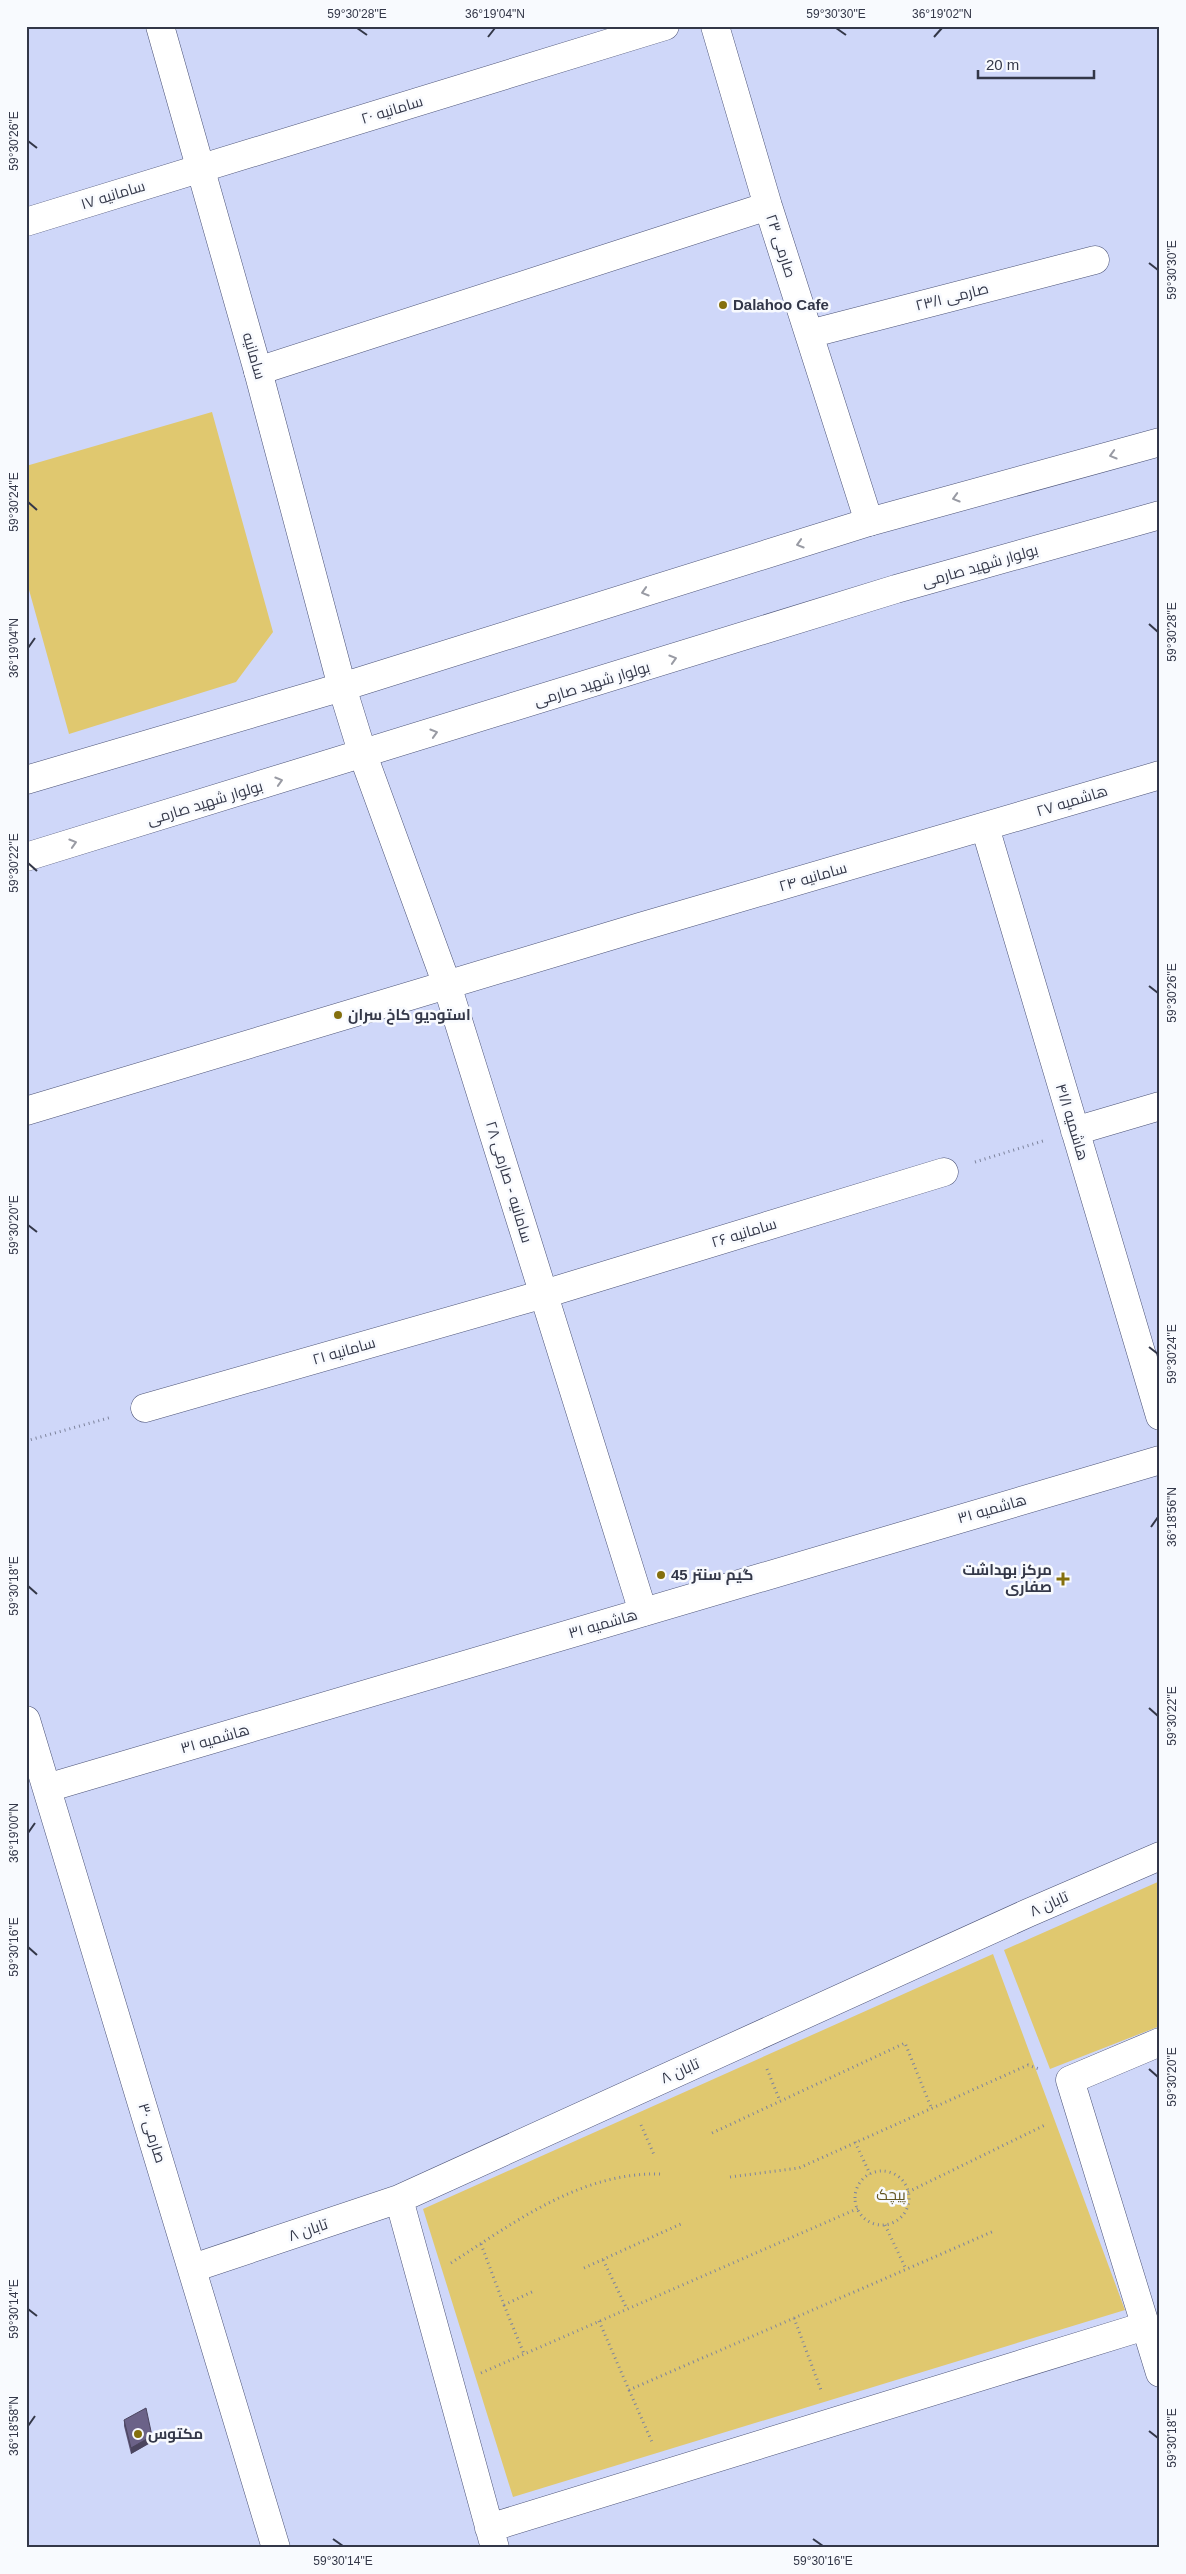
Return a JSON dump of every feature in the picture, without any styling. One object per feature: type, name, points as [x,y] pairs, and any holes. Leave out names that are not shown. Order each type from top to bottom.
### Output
[{"type":"street","name":"سامانیه","points":[[160,26],[258,371],[342,687],[363,755]]},
{"type":"street","name":"سامانیه ۲۰","points":[[201,169],[665,26]]},
{"type":"street","name":"صارمی ۲۳","points":[[715,26],[768,206],[870,522]]},
{"type":"street","name":"سامانیه ۱۷","points":[[26,222],[201,169]]},
{"type":"street","points":[[258,371],[768,206]]},
{"type":"street","name":"صارمی ۲۳/۱","points":[[809,334],[1095,260]]},
{"type":"street","points":[[26,780],[342,687],[870,522],[1160,442]]},
{"type":"street","name":"بولوار شهید صارمی","points":[[26,857],[363,755],[896,589],[1160,515]]},
{"type":"street","name":"سامانیه - صارمی ۲۸","points":[[363,755],[447,985],[643,1612]]},
{"type":"street","name":"هاشمیه ۲۷","points":[[985,827],[1160,775]]},
{"type":"street","name":"سامانیه ۲۴","points":[[26,1110],[640,927],[985,827]]},
{"type":"street","name":"هاشمیه ۴۱/۱","points":[[985,827],[1160,1416]]},
{"type":"street","points":[[1075,1130],[1160,1106]]},
{"type":"street","name":"سامانیه ۲۶","points":[[544,1294],[944,1172]]},
{"type":"street","name":"سامانیه ۲۱","points":[[144,1408],[544,1294]]},
{"type":"street","name":"هاشمیه ۳۱","points":[[47,1788],[1160,1460]]},
{"type":"street","name":"صارمی ۳۰","points":[[26,1720],[276,2548]]},
{"type":"street","name":"تابان ۸","points":[[193,2268],[399,2199],[1028,1913],[1160,1856]]},
{"type":"street","points":[[1160,2042],[1070,2080],[1160,2373]]},
{"type":"street","points":[[399,2199],[492,2538],[667,2473],[1146,2326]]},
{"type":"path","points":[[944,1172],[1075,1130]]},
{"type":"path","points":[[26,1441],[144,1408]]},
{"type":"path","points":[[712,2133],[906,2043],[931,2107]]},
{"type":"path","points":[[730,2177],[799,2168],[1028,2065],[1070,2080]]},
{"type":"path","points":[[908,2192],[1079,2109]]},
{"type":"path","points":[[855,2142],[870,2174]]},
{"type":"path","points":[[876,2171],[894,2173],[901,2178],[908,2192],[909,2202],[906,2210],[894,2222],[885,2225],[869,2221],[862,2216],[855,2199],[856,2190],[860,2182],[870,2174],[876,2171]]},
{"type":"path","points":[[422,2282],[530,2212],[576,2189],[641,2173],[662,2174]]},
{"type":"path","points":[[450,2386],[859,2208]]},
{"type":"path","points":[[584,2268],[683,2223]]},
{"type":"path","points":[[885,2225],[906,2270]]},
{"type":"path","points":[[629,2390],[994,2231]]},
{"type":"path","points":[[481,2244],[524,2354]]},
{"type":"path","points":[[603,2260],[627,2309]]},
{"type":"path","points":[[504,2305],[534,2291]]},
{"type":"path","points":[[794,2318],[832,2422]]},
{"type":"path","points":[[599,2321],[667,2473]]},
{"type":"green space","points":[[212,412],[273,632],[236,682],[69,734],[26,579],[26,466]]},
{"type":"green space","points":[[1160,1881],[1160,2026],[1050,2069],[1004,1950]]},
{"type":"green space","name":"پیچک","points":[[993,1954],[1125,2310],[513,2497],[423,2209]]},
{"type":"building","name":"مکتوس","points":[[146,2408],[152,2436],[131,2448],[124,2420]]},
{"type":"place","name":"Dalahoo Cafe","points":[[723,305]]},
{"type":"place","name":"استودیو کاخ سران","points":[[338,1015]]},
{"type":"place","name":"گیم سنتر 45","points":[[661,1575]]},
{"type":"place","name":"مرکز بهداشت صفاری","points":[[1063,1579]]},
{"type":"place","name":"مکتوس","points":[[138,2434]]}]
